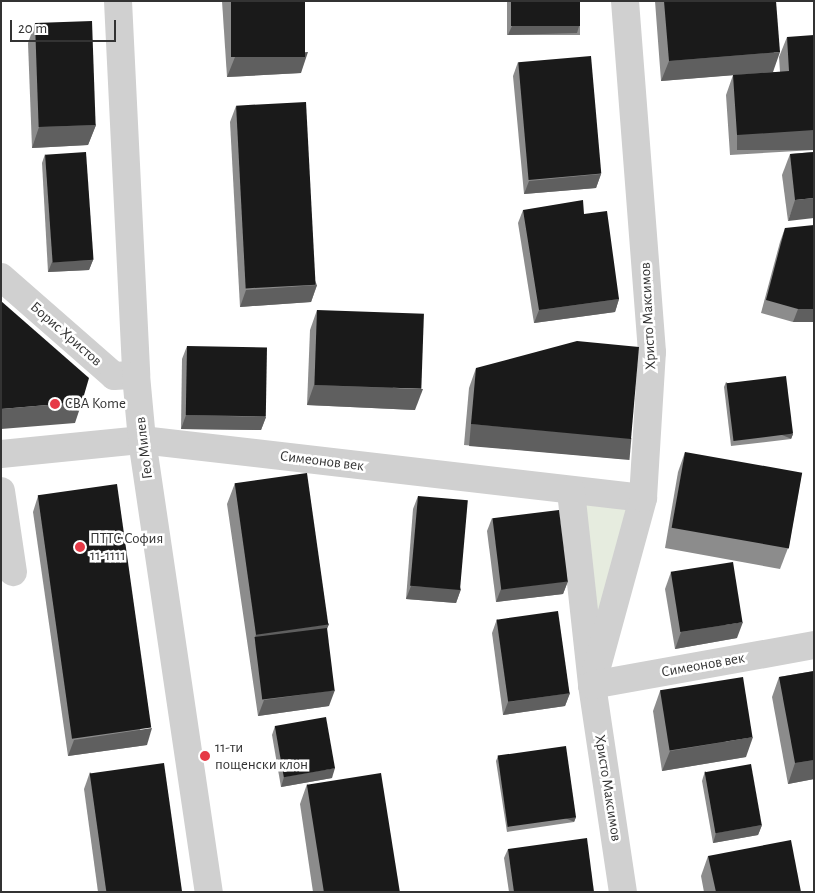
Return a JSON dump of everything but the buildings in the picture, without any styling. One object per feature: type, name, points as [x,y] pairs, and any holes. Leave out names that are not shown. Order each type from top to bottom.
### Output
[{"type":"street","name":"Гео Милев","points":[[118,1],[136,375],[142,440],[209,892]]},
{"type":"street","name":"Христо Максимов","points":[[592,685],[643,498],[652,352],[625,1]]},
{"type":"street","name":"Борис Христов","points":[[1,277],[114,376],[136,375]]},
{"type":"street","name":"Симеонов век","points":[[1,454],[142,440],[643,498]]},
{"type":"street","points":[[1,491],[12,572]]},
{"type":"street","name":"Христо Максимов","points":[[571,491],[592,685],[624,892]]},
{"type":"street","name":"Симеонов век","points":[[592,685],[814,645]]},
{"type":"shaded area","points":[[571,491],[643,498],[592,685]]},
{"type":"place","name":"CBA Kome","points":[[55,404]]},
{"type":"place","name":"ПТТС София 11-1111","points":[[80,547]]},
{"type":"place","name":"11-ти пощенски клон","points":[[205,756]]}]
